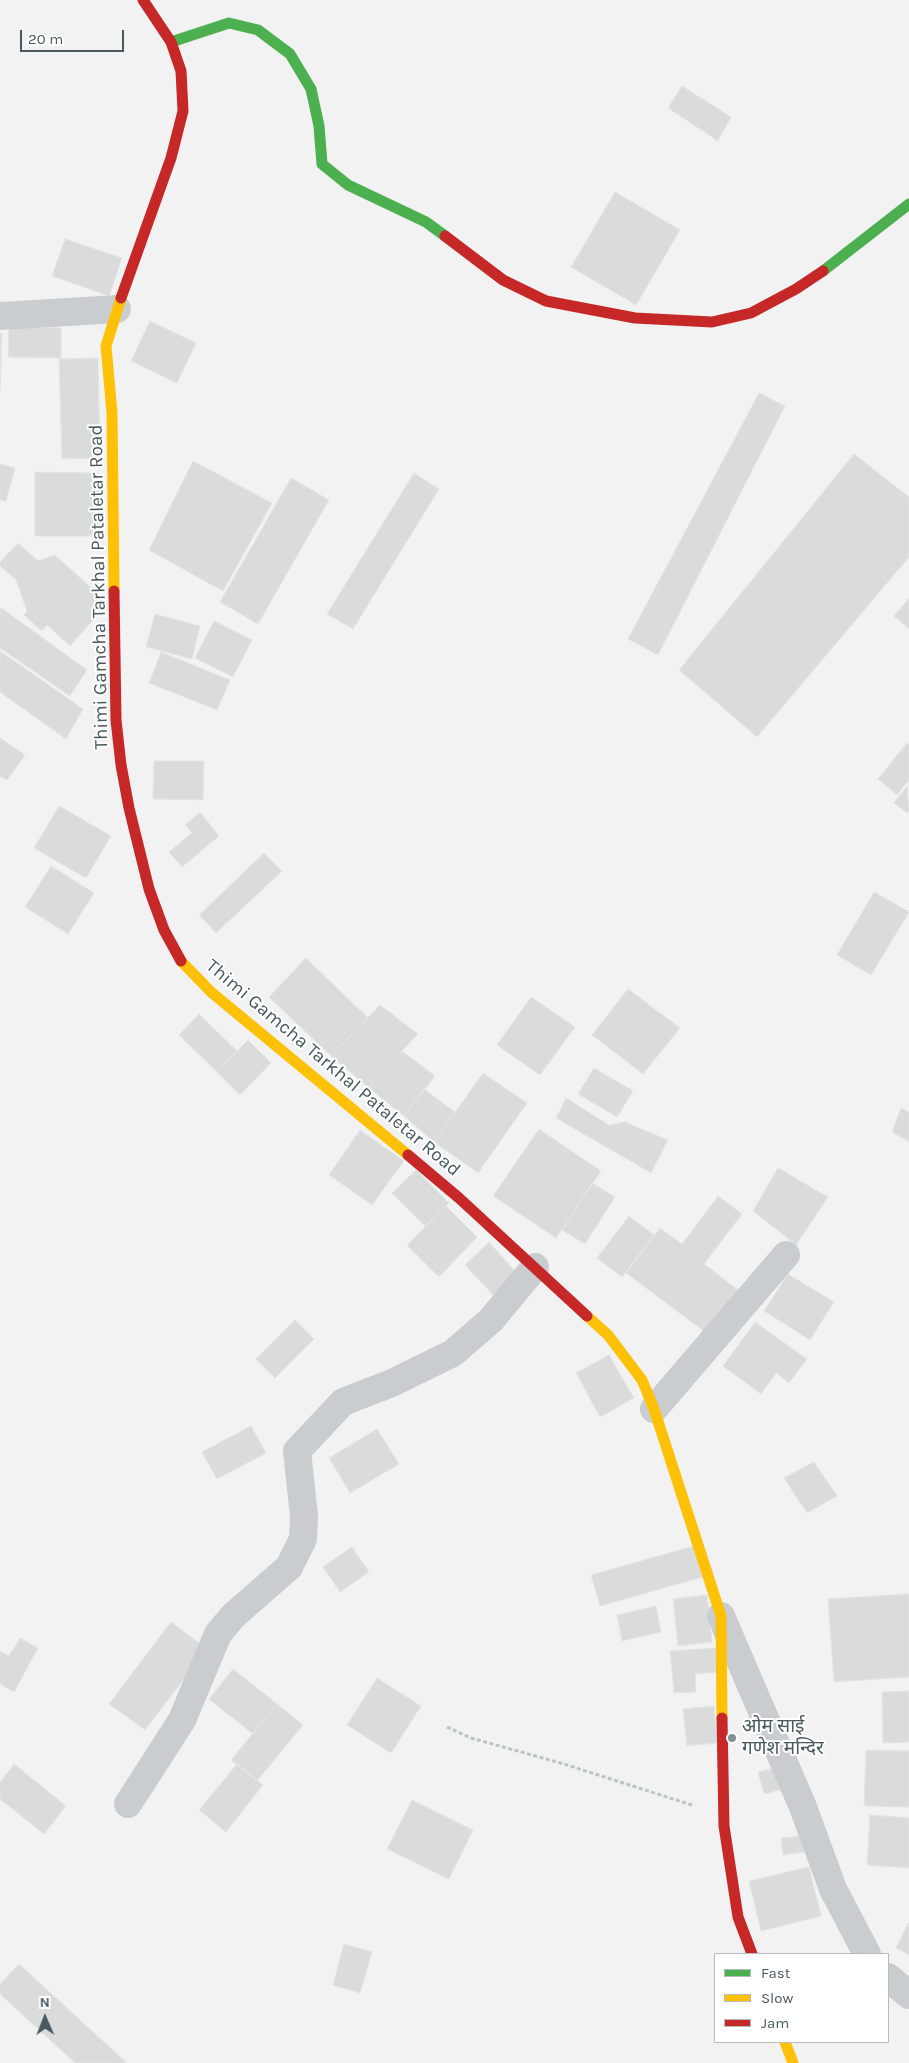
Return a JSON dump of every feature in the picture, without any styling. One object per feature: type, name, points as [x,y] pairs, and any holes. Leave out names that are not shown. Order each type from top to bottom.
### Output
[{"type":"street","name":"Thimi Gamcha Tarkhal Pataletar Road","points":[[143,0],[170,42],[181,71],[183,111],[171,158],[116,309],[106,346],[112,413],[116,720],[121,765],[129,808],[149,889],[164,930],[177,957],[211,992],[459,1198],[608,1335],[642,1380],[654,1409],[721,1616],[724,1826],[738,1917],[752,1953]]},
{"type":"street","points":[[170,42],[229,23],[258,30],[290,54],[311,89],[319,126],[322,164],[348,184],[426,222],[504,280],[546,301],[635,318],[712,322],[750,313],[796,289],[828,268],[909,204]]},
{"type":"street","points":[[0,316],[116,309]]},
{"type":"street","points":[[654,1409],[786,1255]]},
{"type":"street","points":[[128,1804],[182,1720],[218,1634],[234,1616],[289,1567],[303,1539],[304,1516],[297,1452],[344,1402],[392,1383],[453,1353],[491,1320],[535,1267]]},
{"type":"street","points":[[721,1616],[803,1807],[833,1889],[866,1953]]},
{"type":"street","points":[[889,1978],[909,1995]]},
{"type":"street","points":[[784,2043],[792,2063]]},
{"type":"path","points":[[447,1727],[471,1738],[688,1802],[724,1826]]},
{"type":"building","points":[[682,86],[731,117],[718,141],[668,108]]},
{"type":"building","points":[[615,192],[680,230],[636,305],[571,267]]},
{"type":"building","points":[[65,239],[122,258],[109,296],[52,276]]},
{"type":"building","points":[[150,321],[196,343],[177,383],[131,361]]},
{"type":"building","points":[[9,327],[61,328],[61,358],[8,357]]},
{"type":"building","points":[[0,333],[2,333],[0,393]]},
{"type":"building","points":[[98,358],[100,458],[62,459],[59,359]]},
{"type":"building","points":[[759,393],[785,406],[658,655],[628,639]]},
{"type":"building","points":[[854,454],[909,497],[909,557],[757,737],[679,670]]},
{"type":"building","points":[[193,461],[272,503],[223,591],[149,550]]},
{"type":"building","points":[[0,464],[15,468],[6,501],[0,500]]},
{"type":"building","points":[[35,472],[99,473],[98,536],[35,536]]},
{"type":"building","points":[[414,473],[439,489],[353,629],[327,614]]},
{"type":"building","points":[[291,478],[329,500],[258,624],[220,602]]},
{"type":"building","points":[[18,543],[38,561],[55,555],[108,603],[70,646],[47,625],[42,631],[24,615],[27,611],[16,580],[0,566],[0,562]]},
{"type":"building","points":[[909,598],[909,629],[894,616]]},
{"type":"building","points":[[0,607],[87,670],[70,696],[0,648]]},
{"type":"building","points":[[155,614],[200,626],[192,659],[146,647]]},
{"type":"building","points":[[214,621],[252,640],[233,677],[195,658]]},
{"type":"building","points":[[0,651],[83,709],[66,739],[0,692]]},
{"type":"building","points":[[161,652],[230,680],[217,710],[149,683]]},
{"type":"building","points":[[0,738],[25,755],[7,780],[0,776]]},
{"type":"building","points":[[907,743],[909,745],[909,783],[907,782],[897,795],[878,779]]},
{"type":"building","points":[[154,761],[204,761],[203,800],[153,799]]},
{"type":"building","points":[[907,786],[909,811],[907,813],[894,803]]},
{"type":"building","points":[[59,806],[111,836],[86,878],[34,848]]},
{"type":"building","points":[[200,812],[219,836],[182,867],[169,852],[192,833],[185,825]]},
{"type":"building","points":[[264,853],[282,871],[216,933],[199,915]]},
{"type":"building","points":[[51,866],[94,893],[68,934],[25,907]]},
{"type":"building","points":[[874,892],[909,912],[871,975],[837,955]]},
{"type":"building","points":[[306,958],[368,1018],[331,1056],[269,997]]},
{"type":"building","points":[[628,989],[680,1028],[643,1074],[592,1035]]},
{"type":"building","points":[[531,997],[575,1027],[540,1075],[497,1045]]},
{"type":"building","points":[[380,1005],[418,1034],[368,1087],[331,1056]]},
{"type":"building","points":[[199,1014],[237,1051],[217,1072],[179,1035]]},
{"type":"building","points":[[248,1040],[271,1063],[240,1095],[217,1072]]},
{"type":"building","points":[[402,1051],[435,1076],[404,1116],[368,1087]]},
{"type":"building","points":[[594,1068],[633,1091],[617,1117],[578,1094]]},
{"type":"building","points":[[483,1073],[527,1103],[478,1173],[434,1142]]},
{"type":"building","points":[[424,1089],[455,1112],[434,1142],[404,1116]]},
{"type":"building","points":[[566,1098],[609,1125],[625,1122],[668,1140],[651,1173],[556,1118]]},
{"type":"building","points":[[901,1108],[909,1112],[909,1142],[892,1132]]},
{"type":"building","points":[[539,1129],[601,1171],[556,1238],[493,1196]]},
{"type":"building","points":[[360,1130],[404,1161],[372,1205],[329,1175]]},
{"type":"building","points":[[778,1168],[828,1197],[796,1245],[753,1211]]},
{"type":"building","points":[[416,1170],[449,1203],[425,1226],[392,1193]]},
{"type":"building","points":[[592,1183],[615,1197],[585,1244],[562,1230]]},
{"type":"building","points":[[718,1196],[742,1214],[704,1264],[741,1292],[709,1335],[626,1273],[660,1228],[682,1244]]},
{"type":"building","points":[[446,1206],[477,1237],[439,1277],[407,1245]]},
{"type":"building","points":[[629,1216],[654,1235],[622,1277],[597,1258]]},
{"type":"building","points":[[489,1242],[520,1277],[497,1299],[465,1265]]},
{"type":"building","points":[[788,1274],[834,1302],[810,1340],[764,1311]]},
{"type":"building","points":[[295,1320],[314,1339],[275,1378],[256,1359]]},
{"type":"building","points":[[755,1322],[807,1359],[789,1383],[776,1373],[761,1394],[723,1366]]},
{"type":"building","points":[[609,1355],[634,1398],[600,1417],[576,1373]]},
{"type":"building","points":[[251,1426],[266,1453],[217,1479],[202,1452]]},
{"type":"building","points":[[377,1429],[399,1464],[350,1493],[329,1458]]},
{"type":"building","points":[[814,1462],[837,1496],[807,1513],[784,1478]]},
{"type":"building","points":[[694,1546],[703,1577],[600,1606],[591,1575]]},
{"type":"building","points":[[352,1547],[369,1572],[340,1592],[323,1567]]},
{"type":"building","points":[[909,1594],[909,1677],[834,1682],[828,1599]]},
{"type":"building","points":[[707,1595],[712,1642],[678,1646],[673,1599]]},
{"type":"building","points":[[656,1606],[661,1632],[622,1641],[617,1615]]},
{"type":"building","points":[[171,1622],[207,1649],[145,1730],[109,1704]]},
{"type":"building","points":[[20,1638],[38,1648],[14,1692],[0,1684],[0,1651],[9,1656]]},
{"type":"building","points":[[716,1648],[718,1672],[695,1674],[696,1692],[674,1693],[670,1651]]},
{"type":"building","points":[[233,1669],[277,1704],[253,1734],[209,1699]]},
{"type":"building","points":[[377,1678],[421,1706],[391,1753],[347,1725]]},
{"type":"building","points":[[909,1691],[909,1742],[883,1743],[882,1692]]},
{"type":"building","points":[[277,1704],[303,1725],[257,1781],[231,1760]]},
{"type":"building","points":[[714,1706],[717,1743],[687,1746],[683,1709]]},
{"type":"building","points":[[866,1750],[909,1751],[909,1807],[864,1806]]},
{"type":"building","points":[[14,1764],[66,1806],[44,1834],[0,1799],[0,1782]]},
{"type":"building","points":[[237,1764],[263,1785],[226,1832],[199,1810]]},
{"type":"building","points":[[781,1766],[787,1788],[764,1794],[758,1772]]},
{"type":"building","points":[[412,1800],[473,1830],[449,1879],[387,1849]]},
{"type":"building","points":[[870,1815],[909,1818],[909,1868],[867,1865]]},
{"type":"building","points":[[802,1836],[804,1852],[783,1855],[781,1838]]},
{"type":"building","points":[[809,1867],[821,1916],[761,1931],[749,1881]]},
{"type":"building","points":[[909,1921],[909,1955],[896,1948]]},
{"type":"building","points":[[344,1944],[372,1952],[360,1993],[333,1985]]},
{"type":"building","points":[[19,1964],[127,2063],[75,2063],[0,1994],[0,1984]]},
{"type":"traffic: fast","points":[[171,42],[229,23],[258,30],[290,54],[311,89],[319,126],[322,164],[348,185],[426,222],[445,236]]},
{"type":"traffic: fast","points":[[823,271],[909,204]]},
{"type":"traffic: slow","points":[[114,591],[112,413],[106,346],[121,298]]},
{"type":"traffic: slow","points":[[181,961],[211,992],[408,1155]]},
{"type":"traffic: slow","points":[[587,1316],[608,1335],[642,1380],[654,1409],[721,1616],[722,1718]]},
{"type":"traffic: slow","points":[[785,2043],[793,2063]]},
{"type":"traffic: jam","points":[[121,298],[171,158],[183,111],[181,71],[171,42],[143,0]]},
{"type":"traffic: jam","points":[[445,236],[503,280],[546,301],[635,318],[712,322],[751,313],[796,289],[823,271]]},
{"type":"traffic: jam","points":[[114,591],[116,720],[121,765],[129,808],[149,889],[164,930],[181,961]]},
{"type":"traffic: jam","points":[[408,1155],[459,1198],[587,1316]]},
{"type":"traffic: jam","points":[[722,1718],[724,1826],[738,1917],[752,1953]]},
{"type":"place","name":"ओम साई गणेश मन्दिर","points":[[732,1738]]}]
